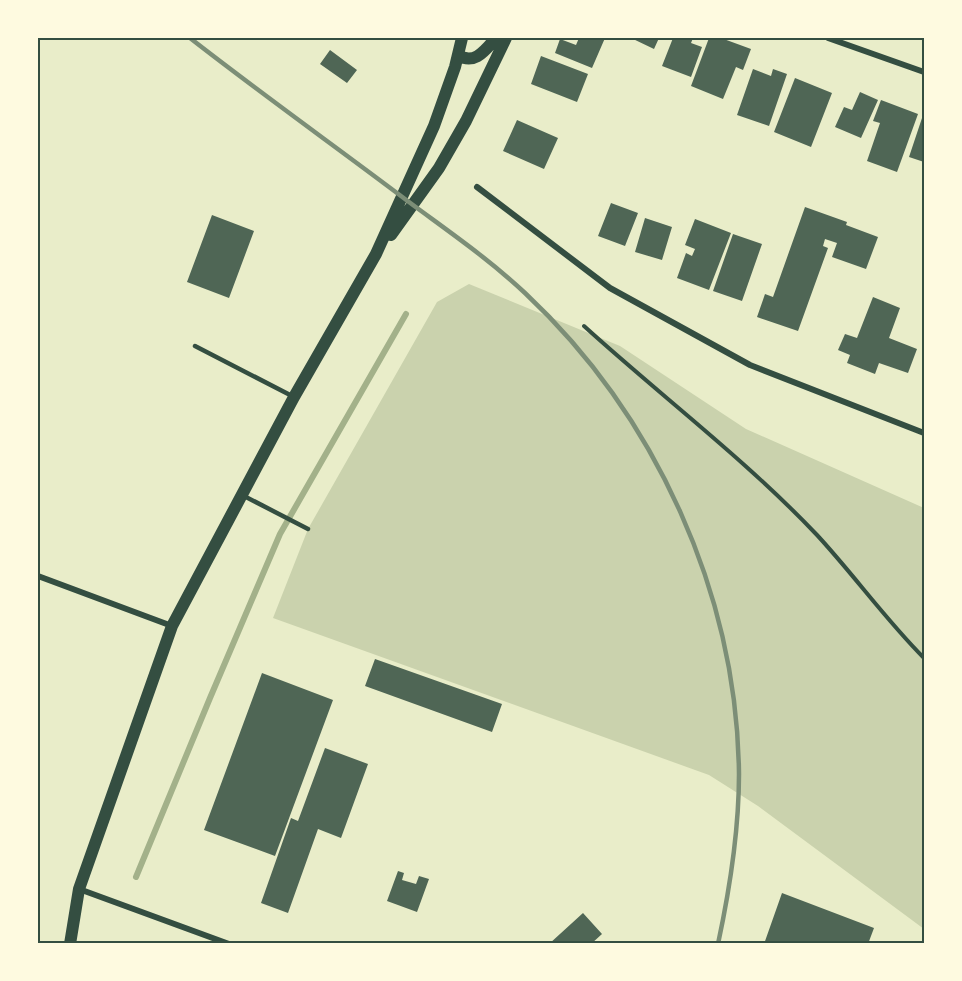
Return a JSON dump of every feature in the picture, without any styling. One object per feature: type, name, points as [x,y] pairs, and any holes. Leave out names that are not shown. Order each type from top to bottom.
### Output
[{"type":"main road","points":[[373,260],[434,126],[462,38]]},
{"type":"main road","points":[[458,55],[466,59],[478,56],[496,38]]},
{"type":"main road","points":[[69,944],[79,889],[172,626],[294,397],[373,260],[438,168],[466,121],[506,38]]},
{"type":"street","points":[[828,38],[924,72]]},
{"type":"street","points":[[477,187],[575,263],[620,294],[750,365],[924,433]]},
{"type":"street","points":[[38,576],[172,626]]},
{"type":"street","points":[[79,889],[229,944]]},
{"type":"lane","points":[[195,346],[294,397]]},
{"type":"lane","points":[[241,495],[308,529]]},
{"type":"path","points":[[584,326],[776,494],[818,536],[924,658]]},
{"type":"green space","points":[[469,284],[620,346],[746,429],[924,508],[924,929],[758,806],[709,775],[273,618],[308,529],[437,302]]},
{"type":"building","points":[[579,38],[605,38],[592,68],[555,53],[560,39],[576,45]]},
{"type":"building","points":[[631,38],[659,38],[654,49]]},
{"type":"building","points":[[673,38],[693,38],[691,43],[702,47],[691,77],[662,66]]},
{"type":"building","points":[[709,38],[721,38],[751,49],[743,70],[736,67],[723,99],[691,86]]},
{"type":"building","points":[[330,50],[357,70],[347,83],[320,64]]},
{"type":"building","points":[[541,56],[588,74],[577,102],[531,84]]},
{"type":"building","points":[[753,69],[771,76],[773,69],[787,74],[769,126],[737,115]]},
{"type":"building","points":[[795,78],[832,93],[811,147],[774,132]]},
{"type":"building","points":[[860,92],[878,100],[861,138],[835,127],[844,107],[852,110]]},
{"type":"building","points":[[881,100],[918,114],[897,172],[867,161],[880,123],[873,121]]},
{"type":"building","points":[[924,112],[924,162],[909,157]]},
{"type":"building","points":[[517,120],[558,138],[544,169],[503,151]]},
{"type":"building","points":[[611,203],[638,213],[625,246],[598,236]]},
{"type":"building","points":[[805,207],[847,222],[846,225],[878,237],[866,269],[832,257],[837,243],[825,239],[823,246],[828,248],[798,331],[757,317],[765,294],[773,297]]},
{"type":"building","points":[[212,215],[254,231],[229,298],[187,282]]},
{"type":"building","points":[[645,218],[672,227],[662,260],[635,252]]},
{"type":"building","points":[[695,219],[731,233],[709,290],[677,278],[686,253],[692,256],[695,249],[685,245]]},
{"type":"building","points":[[733,234],[762,244],[742,301],[713,291]]},
{"type":"building","points":[[873,297],[900,308],[889,338],[917,349],[908,373],[879,363],[875,374],[847,363],[850,355],[838,350],[845,334],[857,338]]},
{"type":"building","points":[[375,659],[502,704],[492,732],[365,686]]},
{"type":"building","points":[[262,673],[333,700],[275,856],[204,830]]},
{"type":"building","points":[[325,748],[368,764],[341,838],[318,829],[288,913],[261,903],[291,818],[298,821]]},
{"type":"building","points":[[398,871],[404,873],[402,880],[416,884],[419,876],[429,879],[417,912],[387,901]]},
{"type":"building","points":[[782,893],[874,928],[868,944],[764,944]]},
{"type":"building","points":[[583,913],[602,934],[591,944],[549,944]]},
{"type":"waterway","points":[[136,877],[280,534],[406,314]]},
{"type":"railway","points":[[190,38],[470,247],[512,281],[572,342],[613,395],[650,452],[680,512],[705,575],[723,640],[735,707],[739,774],[736,838],[718,944]]}]
